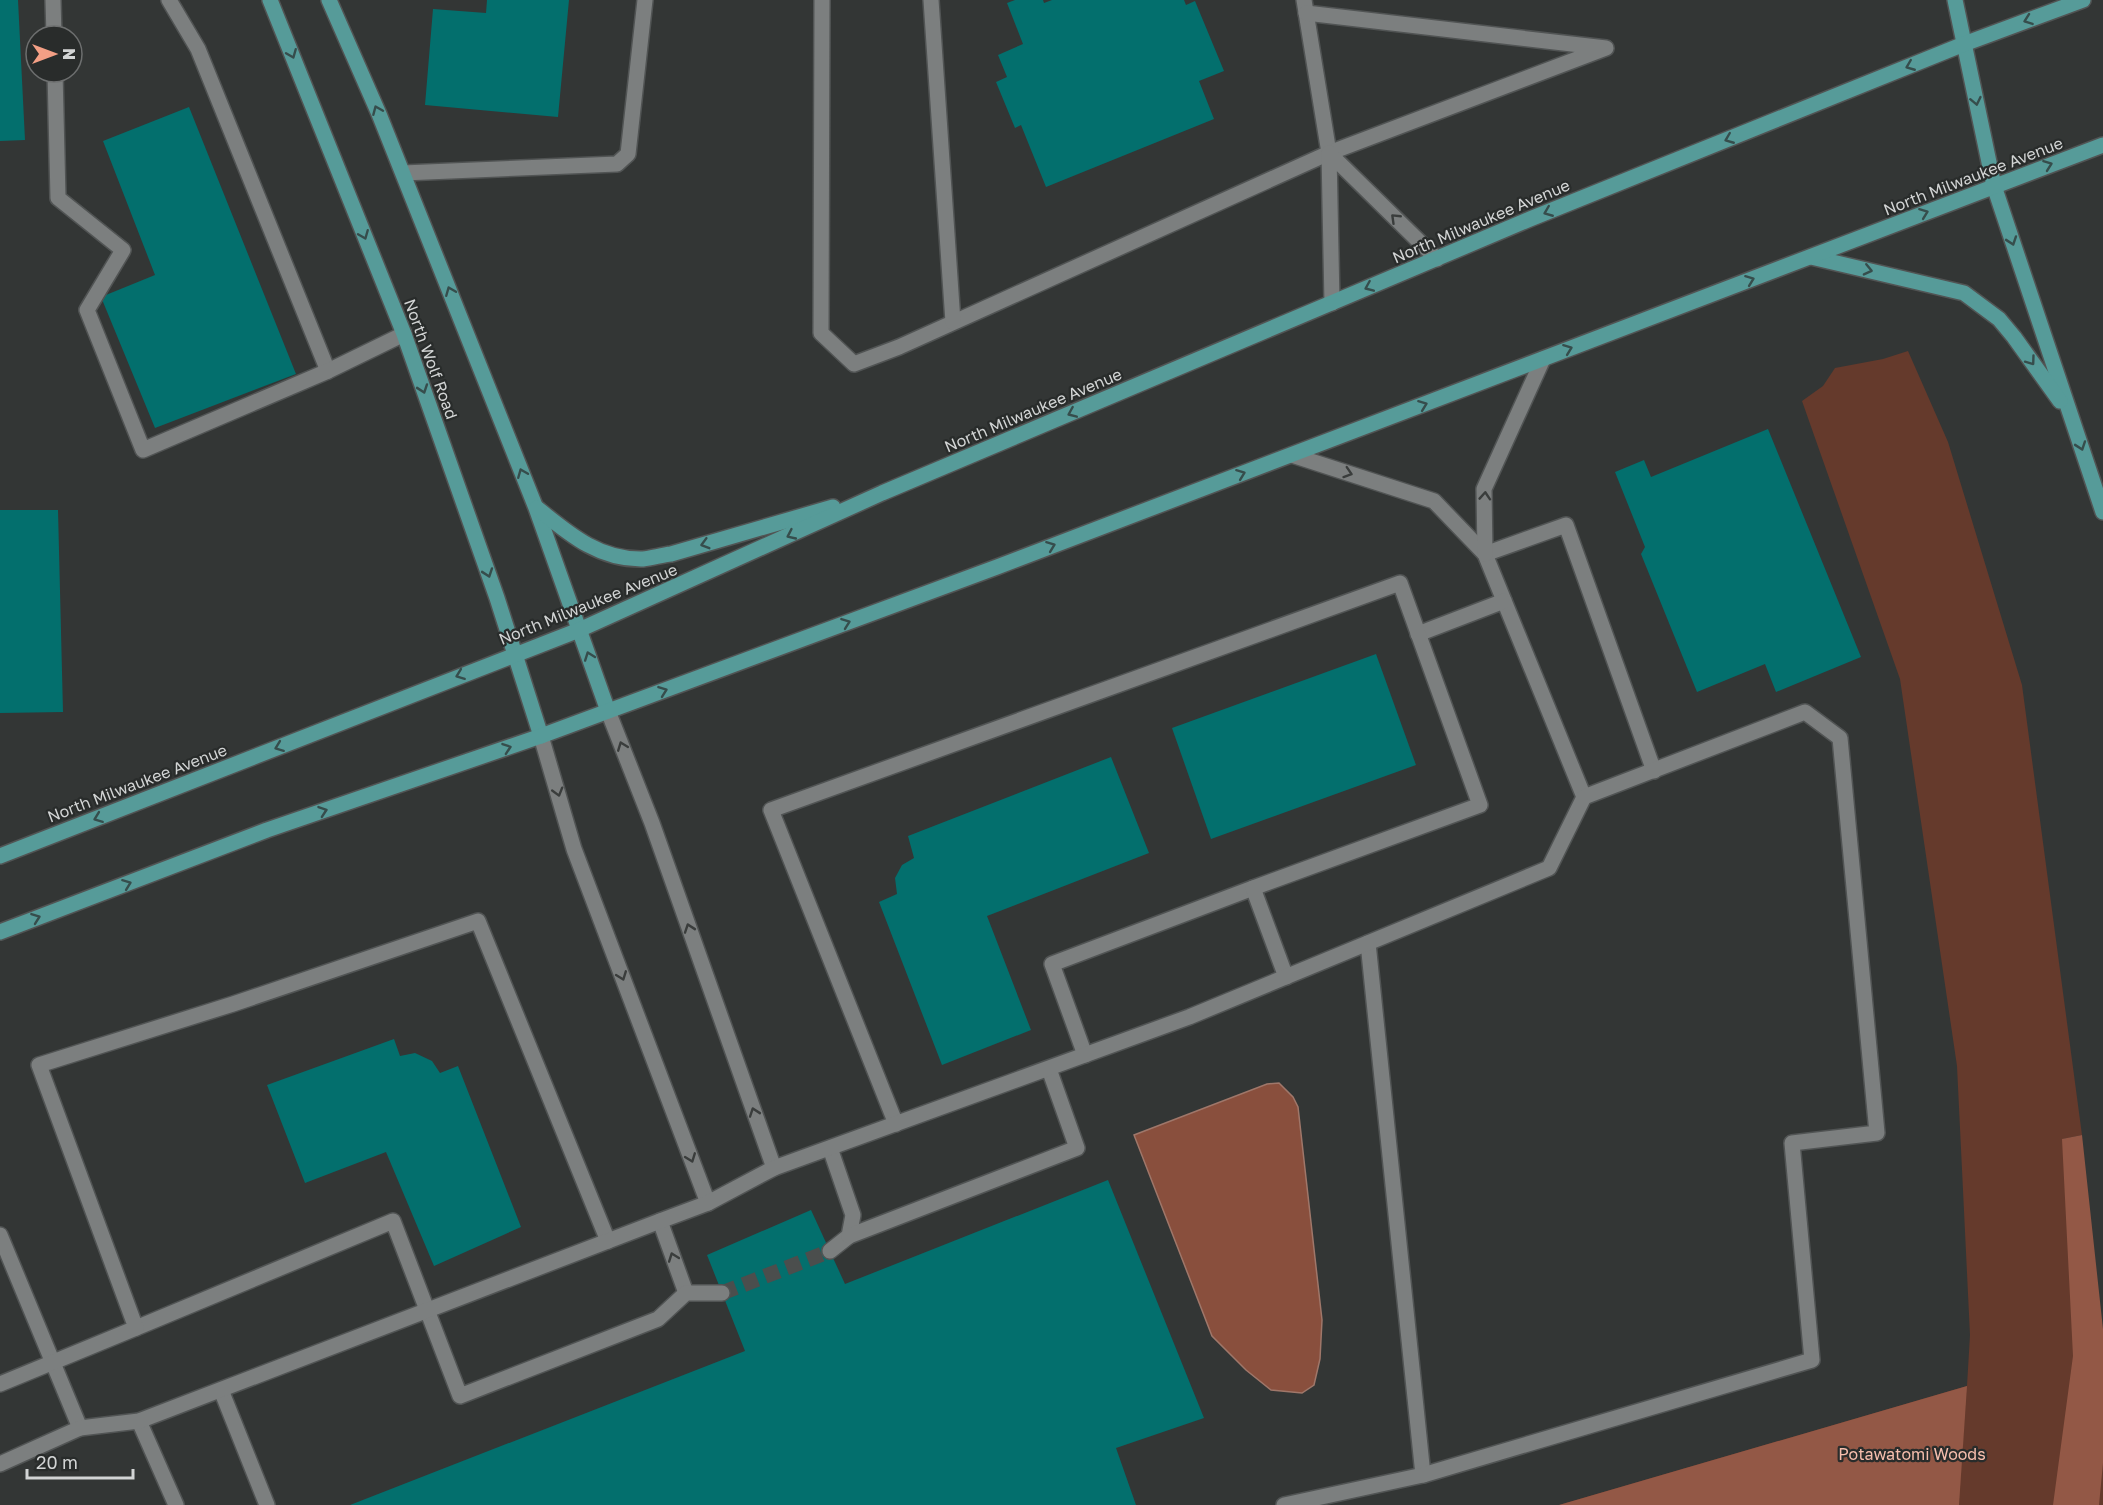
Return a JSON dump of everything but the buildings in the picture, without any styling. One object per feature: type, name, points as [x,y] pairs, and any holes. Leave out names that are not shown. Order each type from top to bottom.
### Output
[{"type":"main road","name":"North Wolf Road","points":[[270,0],[404,334],[542,735]]},
{"type":"main road","points":[[329,0],[403,173],[536,508],[608,711]]},
{"type":"main road","points":[[1955,0],[1994,186],[2103,512]]},
{"type":"main road","name":"North Milwaukee Avenue","points":[[0,856],[579,630],[882,493],[1530,219],[1964,44],[2083,0]]},
{"type":"main road","name":"North Milwaukee Avenue","points":[[0,932],[267,830],[542,735],[986,571],[2103,145]]},
{"type":"main road","points":[[1811,257],[1964,292],[1999,319],[2071,415]]},
{"type":"main road","points":[[536,508],[576,540],[596,550],[616,557],[644,559],[671,554],[882,493]]},
{"type":"street","points":[[53,0],[54,24]]},
{"type":"street","points":[[169,0],[198,49],[328,371]]},
{"type":"street","points":[[403,173],[617,164],[628,154],[645,0]]},
{"type":"street","points":[[822,0],[821,333],[854,364],[953,322],[1329,153],[1606,48],[1305,6],[1329,153],[1332,303]]},
{"type":"street","points":[[932,0],[953,322]]},
{"type":"street","points":[[55,84],[58,198],[123,250],[87,310],[143,450],[328,371],[404,334]]},
{"type":"street","points":[[1329,153],[1437,259]]},
{"type":"street","points":[[1543,359],[1484,489],[1485,554],[1584,798]]},
{"type":"street","points":[[1292,455],[1434,501],[1485,554]]},
{"type":"street","points":[[1485,554],[1566,525],[1654,771]]},
{"type":"street","points":[[896,1124],[771,810],[1400,584],[1480,804],[1052,964],[1085,1055]]},
{"type":"street","points":[[1418,634],[1504,601]]},
{"type":"street","points":[[608,711],[652,823],[774,1168]]},
{"type":"street","points":[[0,1464],[80,1428],[139,1421],[708,1203],[774,1168],[1189,1017],[1549,868],[1584,798],[1805,712],[1840,738],[1877,1133],[1792,1143],[1812,1360],[1423,1475],[1284,1505]]},
{"type":"street","points":[[542,735],[574,849],[708,1203]]},
{"type":"street","points":[[1253,888],[1286,977]]},
{"type":"street","points":[[136,1328],[39,1065],[233,1005],[478,921],[608,1241]]},
{"type":"street","points":[[1368,943],[1423,1475]]},
{"type":"street","points":[[830,1251],[849,1236],[1077,1148],[1049,1069]]},
{"type":"street","points":[[830,1148],[853,1215],[849,1236]]},
{"type":"street","points":[[0,1384],[393,1221],[460,1396],[658,1319],[686,1293],[722,1293]]},
{"type":"street","points":[[660,1221],[686,1293]]},
{"type":"street","points":[[0,1235],[80,1428]]},
{"type":"street","points":[[221,1390],[267,1505]]},
{"type":"street","points":[[139,1421],[176,1505]]},
{"type":"green space","points":[[1908,351],[1948,442],[2022,685],[2082,1135],[2063,1139],[2103,1347],[2103,1505],[1559,1505],[1967,1386],[1970,1335],[1957,1066],[1900,679],[1802,401],[1823,386],[1835,368],[1883,359]]},
{"type":"green space","points":[[2082,1135],[2103,1329],[2103,1463],[2099,1505],[2053,1505],[2073,1356],[2062,1139]]},
{"type":"green space","name":"Potawatomi Woods","points":[[1967,1386],[1959,1505],[1559,1505]]},
{"type":"shaded area","points":[[1279,1083],[1293,1097],[1298,1107],[1322,1320],[1320,1359],[1314,1385],[1302,1393],[1271,1390],[1246,1370],[1212,1336],[1134,1135],[1267,1084]]},
{"type":"tunnel","points":[[722,1293],[830,1251]]}]
